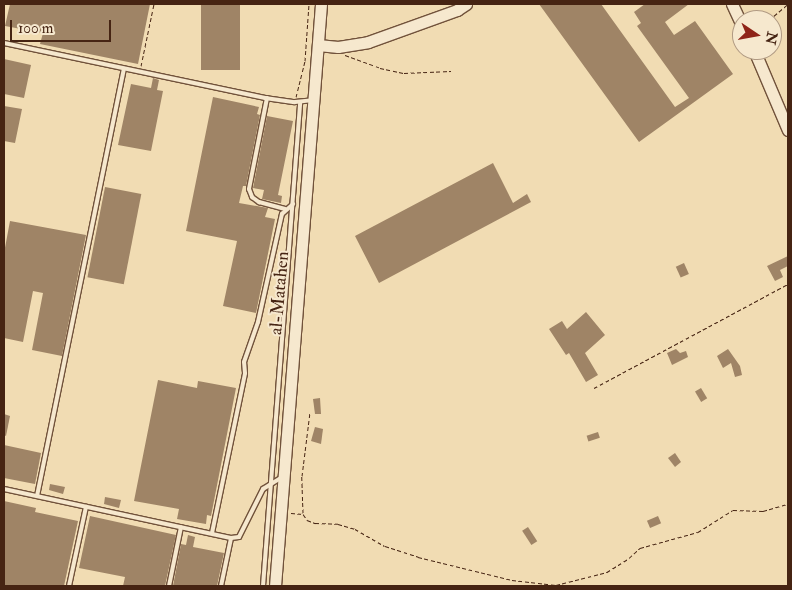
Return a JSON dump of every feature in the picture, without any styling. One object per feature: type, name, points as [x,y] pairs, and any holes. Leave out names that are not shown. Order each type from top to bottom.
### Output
[{"type":"main road","name":"al-Matahen","points":[[274,586],[321,4]]},
{"type":"main road","points":[[318,45],[338,47],[368,42],[457,10],[466,4]]},
{"type":"main road","points":[[758,60],[788,130]]},
{"type":"lane","points":[[4,43],[267,98],[298,102],[314,100]]},
{"type":"lane","points":[[37,496],[124,69]]},
{"type":"lane","points":[[267,98],[249,189],[252,198],[259,202],[285,209]]},
{"type":"lane","points":[[263,586],[293,204],[298,102]]},
{"type":"lane","points":[[212,533],[244,373],[244,362],[258,322],[278,230],[285,209],[293,204]]},
{"type":"lane","points":[[4,490],[230,538],[239,537],[263,489],[284,476]]},
{"type":"lane","points":[[69,586],[86,506]]},
{"type":"lane","points":[[169,586],[181,527]]},
{"type":"lane","points":[[220,586],[230,538]]},
{"type":"path","points":[[140,72],[154,4]]},
{"type":"path","points":[[298,102],[297,86],[305,62],[309,4]]},
{"type":"path","points":[[338,47],[348,58],[380,68],[404,73],[451,71]]},
{"type":"path","points":[[594,388],[616,378],[788,284]]},
{"type":"path","points":[[310,412],[302,476],[303,514],[307,520],[315,523],[338,524],[355,529],[384,546],[418,557],[512,580],[556,585],[607,572],[629,558],[640,548],[698,532],[733,510],[763,511],[788,504]]},
{"type":"path","points":[[280,512],[303,514]]},
{"type":"building","points":[[10,4],[150,4],[138,64],[40,44],[43,33],[5,26]]},
{"type":"building","points":[[201,4],[240,4],[240,70],[201,70]]},
{"type":"building","points":[[539,4],[601,4],[675,107],[689,98],[637,26],[641,23],[634,12],[645,4],[689,4],[665,22],[674,35],[695,21],[733,74],[639,142]]},
{"type":"building","points":[[4,59],[31,65],[24,98],[4,94]]},
{"type":"building","points":[[153,78],[159,80],[157,90],[163,91],[151,151],[118,145],[131,84],[151,88]]},
{"type":"building","points":[[213,97],[259,107],[257,114],[260,115],[246,186],[243,186],[239,203],[268,208],[265,217],[275,219],[256,313],[223,306],[237,241],[186,231]]},
{"type":"building","points":[[4,106],[22,109],[15,143],[4,141]]},
{"type":"building","points":[[267,116],[293,121],[278,195],[282,196],[281,203],[262,199],[264,190],[253,188]]},
{"type":"building","points":[[493,163],[513,203],[527,194],[531,202],[379,283],[355,236]]},
{"type":"building","points":[[105,187],[141,194],[124,284],[87,277]]},
{"type":"building","points":[[10,221],[86,235],[62,356],[32,350],[43,293],[33,291],[23,342],[4,338],[4,253]]},
{"type":"building","points":[[788,256],[788,266],[780,270],[783,277],[775,281],[767,266]]},
{"type":"building","points":[[684,263],[689,274],[681,278],[676,267]]},
{"type":"building","points":[[586,312],[605,335],[585,353],[598,375],[586,382],[569,353],[566,355],[549,329],[562,321],[567,329]]},
{"type":"building","points":[[676,349],[680,353],[686,351],[688,357],[672,365],[667,353]]},
{"type":"building","points":[[728,349],[740,366],[742,375],[735,377],[731,363],[723,368],[717,356]]},
{"type":"building","points":[[158,380],[197,388],[198,381],[236,388],[211,516],[207,515],[206,524],[177,519],[179,509],[134,501]]},
{"type":"building","points":[[701,388],[707,398],[701,402],[695,392]]},
{"type":"building","points":[[320,398],[321,414],[315,414],[313,399]]},
{"type":"building","points":[[4,414],[10,416],[6,436],[4,435]]},
{"type":"building","points":[[315,427],[323,429],[321,444],[311,441]]},
{"type":"building","points":[[598,432],[600,438],[588,441],[587,436]]},
{"type":"building","points":[[4,445],[41,453],[35,484],[4,478]]},
{"type":"building","points":[[675,453],[681,462],[675,467],[668,458]]},
{"type":"building","points":[[50,484],[65,487],[63,494],[49,490]]},
{"type":"building","points":[[105,497],[121,500],[119,508],[104,504]]},
{"type":"building","points":[[4,501],[36,508],[35,512],[78,521],[64,586],[4,586]]},
{"type":"building","points":[[90,516],[176,535],[165,586],[123,586],[125,577],[79,568]]},
{"type":"building","points":[[658,516],[661,523],[650,528],[647,521]]},
{"type":"building","points":[[528,527],[537,541],[531,545],[522,531]]},
{"type":"building","points":[[188,535],[195,537],[193,547],[224,553],[217,586],[173,586],[181,544],[186,545]]}]
